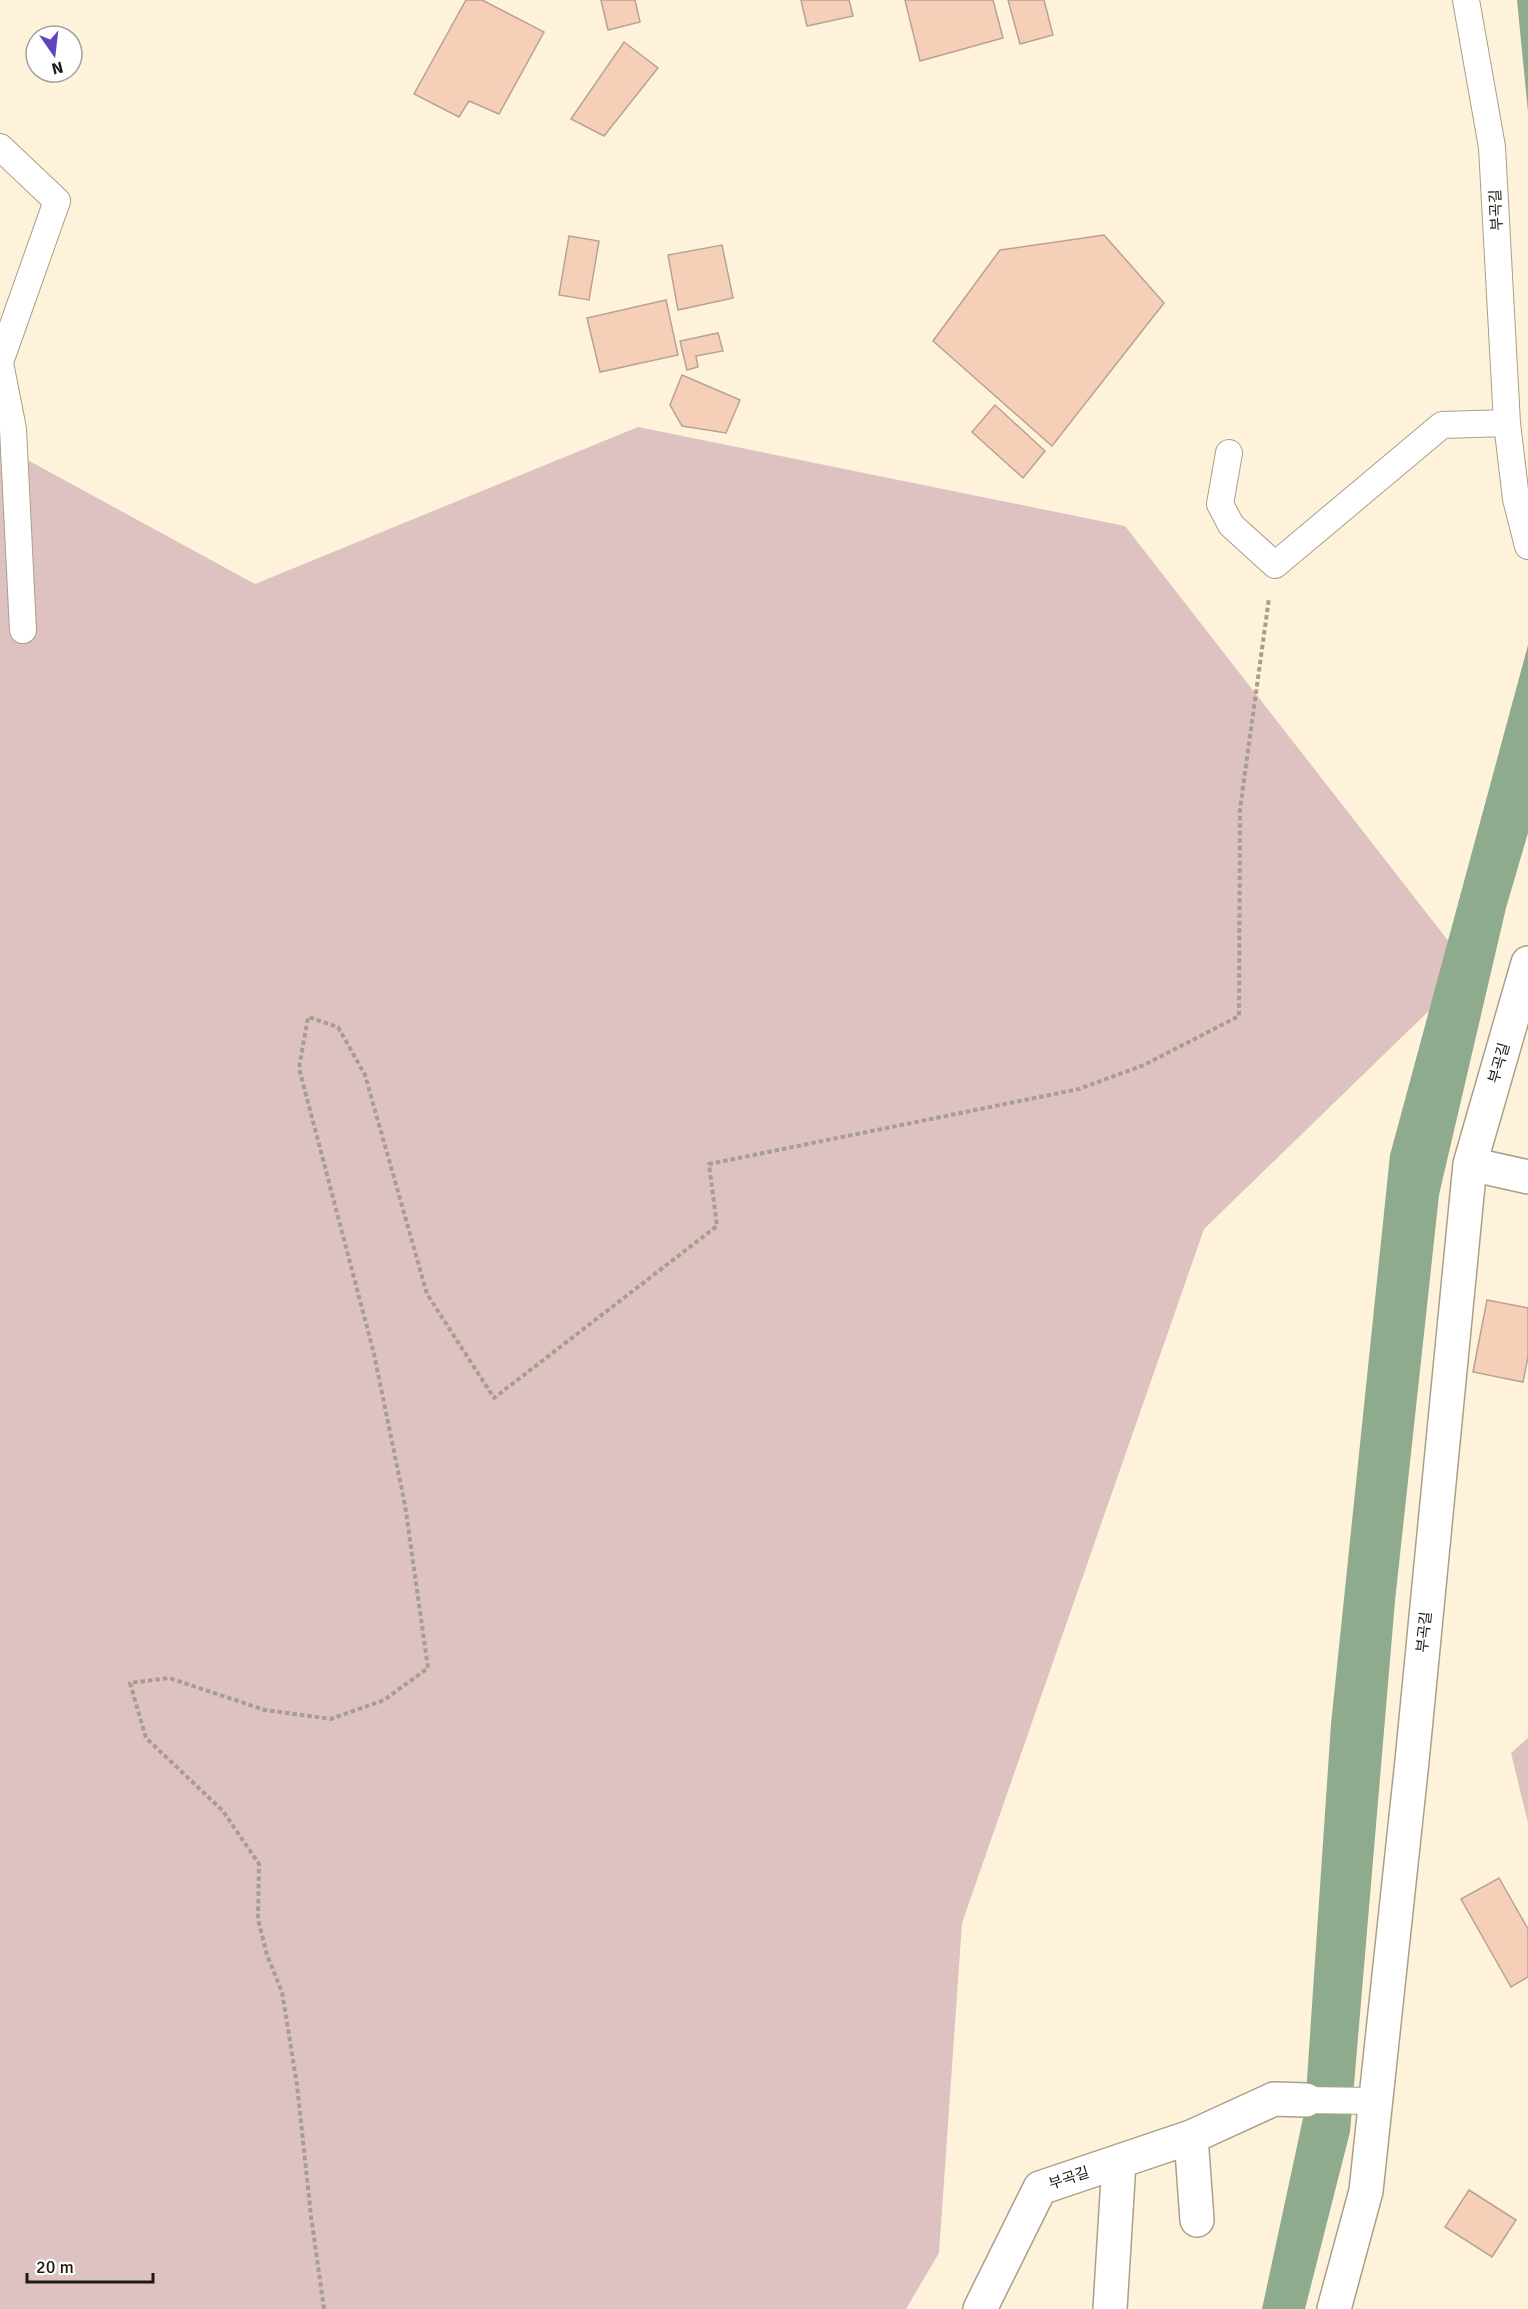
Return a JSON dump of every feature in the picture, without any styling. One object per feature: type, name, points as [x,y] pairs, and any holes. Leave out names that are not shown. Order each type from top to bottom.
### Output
[{"type":"street","name":"부곡길","points":[[1334,2309],[1366,2191],[1364,2101],[1412,1761],[1470,1164],[1528,963]]},
{"type":"street","points":[[1470,1164],[1528,1177]]},
{"type":"street","name":"부곡길","points":[[980,2309],[1040,2188],[1191,2137],[1274,2099],[1306,2100]]},
{"type":"street","points":[[1191,2137],[1197,2220]]},
{"type":"street","points":[[1110,2309],[1119,2162]]},
{"type":"lane","name":"부곡길","points":[[1466,0],[1492,147],[1507,423],[1516,499],[1528,546]]},
{"type":"lane","points":[[0,147],[57,201],[0,363],[13,429],[22,630]]},
{"type":"lane","points":[[1229,453],[1220,504],[1231,525],[1275,565],[1442,424],[1507,423]]},
{"type":"lane","name":"부곡길","points":[[1306,2100],[1364,2101]]},
{"type":"path","points":[[324,2309],[310,2216],[297,2085],[282,1992],[267,1955],[258,1919],[259,1864],[224,1811],[146,1738],[130,1683],[169,1678],[266,1710],[331,1719],[384,1700],[428,1668],[405,1505],[374,1354],[299,1068],[308,1017],[338,1027],[365,1076],[427,1294],[494,1398],[717,1226],[709,1164],[1079,1089],[1144,1065],[1239,1016],[1240,809],[1268,600],[1275,565]]},
{"type":"shaded area","points":[[1517,0],[1528,0],[1528,112]]},
{"type":"shaded area","points":[[638,427],[1125,526],[1471,970],[1204,1229],[962,1923],[939,2253],[906,2309],[0,2309],[0,445],[255,584]]},
{"type":"shaded area","points":[[1528,645],[1528,833],[1506,908],[1439,1195],[1395,1601],[1350,2132],[1305,2309],[1262,2309],[1305,2109],[1331,1724],[1390,1155]]},
{"type":"shaded area","points":[[1528,1738],[1528,1823],[1511,1753]]},
{"type":"building","points":[[466,0],[482,0],[544,32],[499,114],[469,101],[459,117],[414,94]]},
{"type":"building","points":[[601,0],[635,0],[640,22],[608,30]]},
{"type":"building","points":[[801,0],[849,0],[853,16],[807,26]]},
{"type":"building","points":[[905,0],[993,0],[1003,38],[920,61]]},
{"type":"building","points":[[1008,0],[1044,0],[1053,35],[1020,44]]},
{"type":"building","points":[[624,42],[658,68],[604,136],[571,119]]},
{"type":"building","points":[[1104,235],[1164,303],[1052,446],[933,341],[1000,250]]},
{"type":"building","points":[[569,236],[599,241],[589,300],[559,295]]},
{"type":"building","points":[[722,245],[733,298],[678,310],[668,255]]},
{"type":"building","points":[[666,300],[678,355],[600,372],[587,318]]},
{"type":"building","points":[[718,333],[723,351],[696,356],[698,367],[687,370],[680,341]]},
{"type":"building","points":[[682,375],[740,400],[726,433],[682,426],[670,405]]},
{"type":"building","points":[[995,405],[1045,451],[1023,478],[972,432]]},
{"type":"building","points":[[1487,1300],[1528,1308],[1528,1357],[1523,1382],[1473,1372]]},
{"type":"building","points":[[1499,1878],[1528,1929],[1528,1977],[1511,1987],[1461,1899]]},
{"type":"building","points":[[1469,2190],[1516,2220],[1492,2257],[1445,2227]]}]
